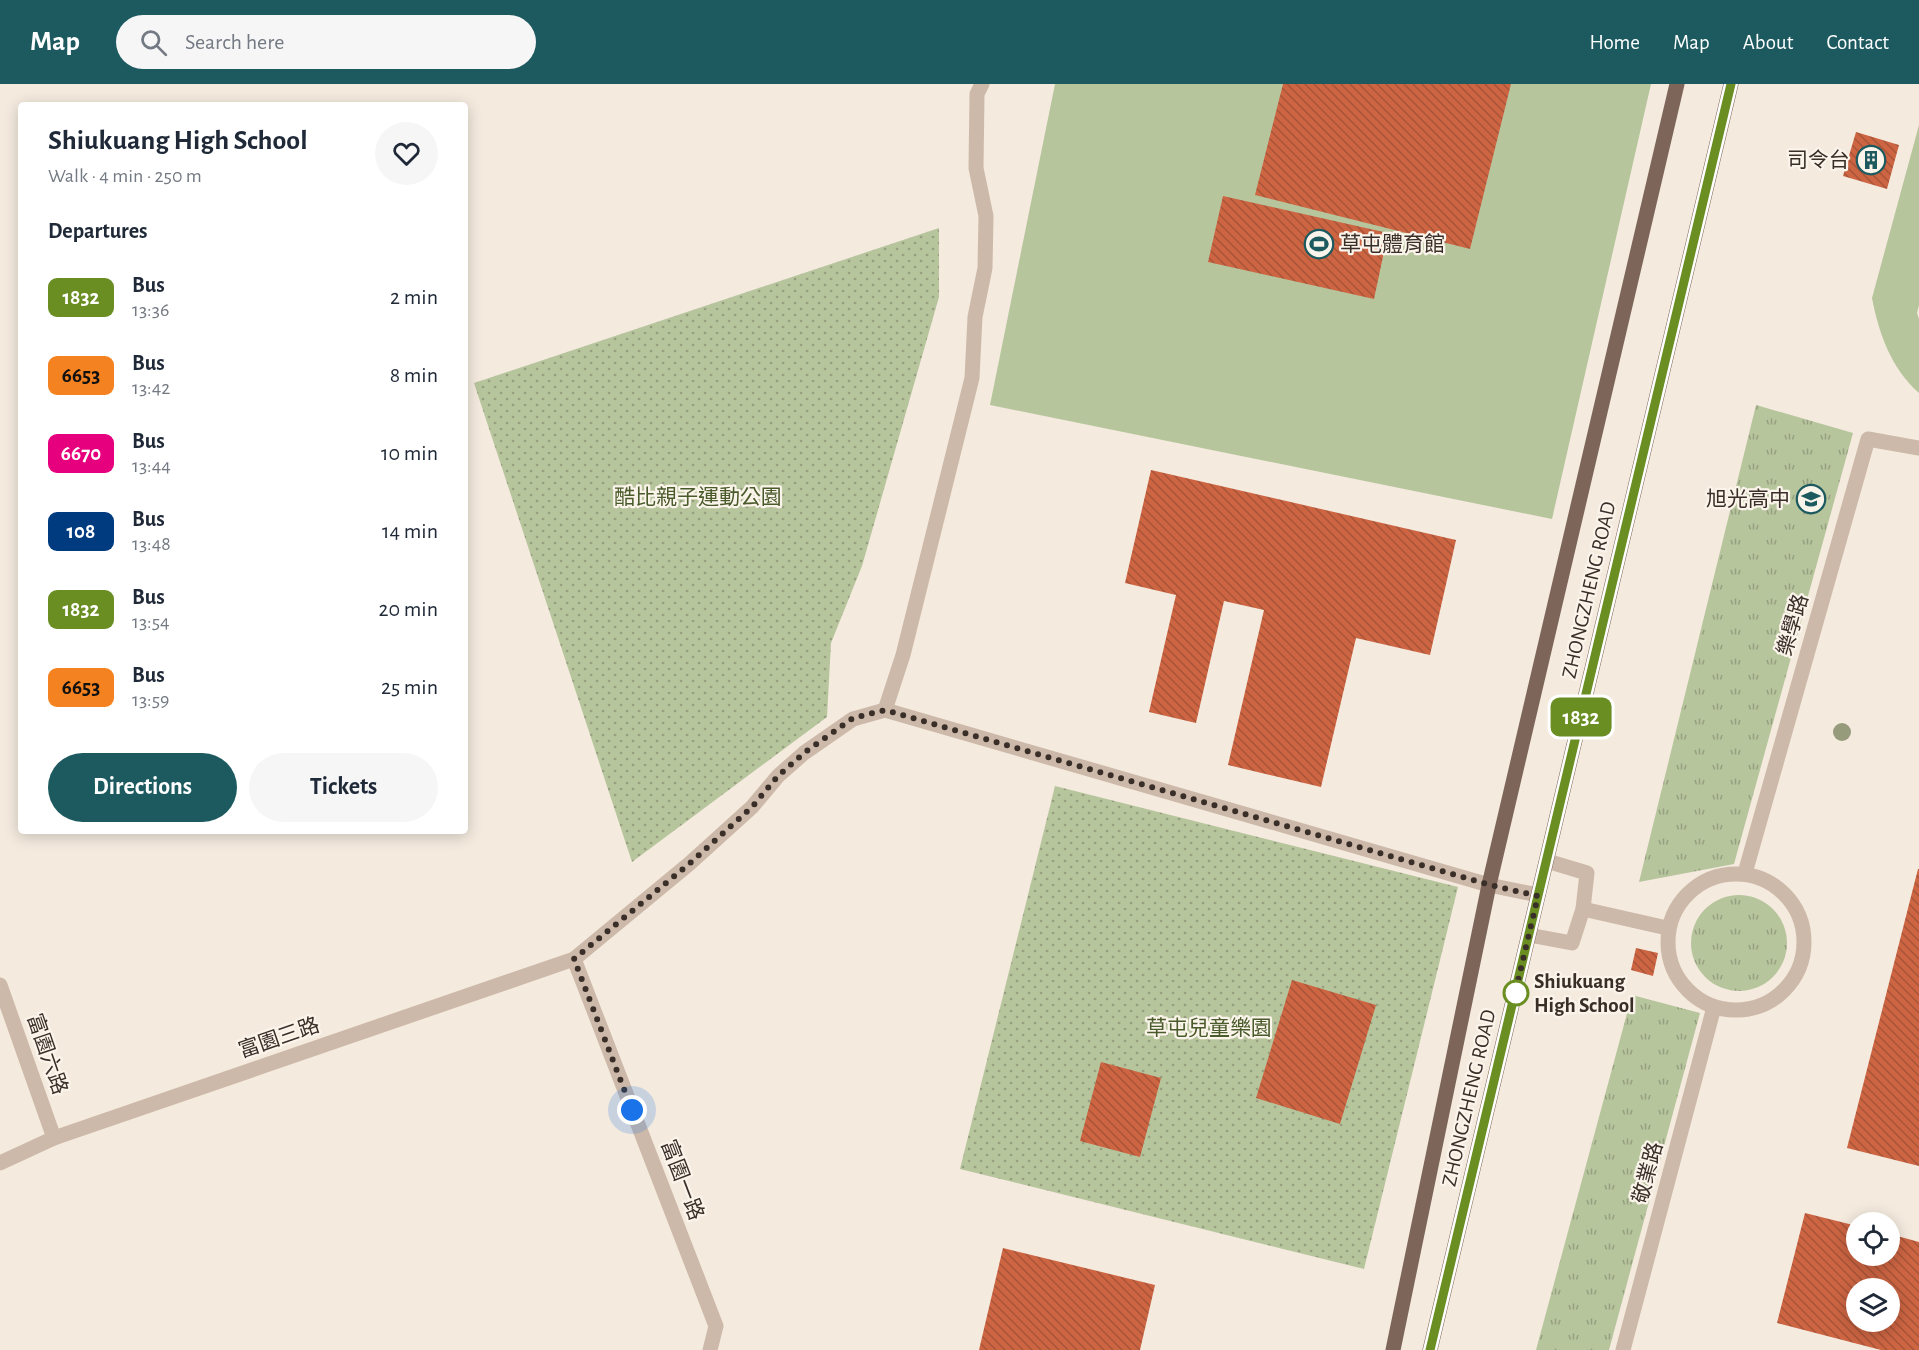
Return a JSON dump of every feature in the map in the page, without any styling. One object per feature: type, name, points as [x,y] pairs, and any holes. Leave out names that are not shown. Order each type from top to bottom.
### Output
[{"type":"main road","name":"ZHONGZHENG ROAD","points":[[1394,1350],[1490,885],[1677,84]]},
{"type":"main road","name":"ZHONGZHENG ROAD","points":[[1430,1350],[1731,84]]},
{"type":"street","points":[[885,710],[903,655],[972,378],[975,317],[984,268],[985,247],[986,216],[976,168],[977,94],[982,84]]},
{"type":"street","name":"樂學路","points":[[1744,873],[1868,439],[1919,448]]},
{"type":"street","points":[[574,959],[689,864],[752,807],[778,776],[804,753],[853,718],[885,710],[1490,885],[1538,896]]},
{"type":"street","points":[[1529,935],[1572,943],[1583,909],[1587,873],[1547,861]]},
{"type":"street","points":[[1744,873],[1765,880],[1783,892],[1796,908],[1804,930],[1803,954],[1795,976],[1780,994],[1760,1006],[1737,1011],[1714,1007],[1693,996],[1677,978],[1669,956],[1667,928],[1686,894],[1703,881],[1723,874],[1744,873]]},
{"type":"street","points":[[1583,909],[1667,928]]},
{"type":"street","name":"富園三路","points":[[0,1163],[54,1138],[574,959]]},
{"type":"street","name":"富園一路","points":[[574,959],[716,1326],[710,1350]]},
{"type":"street","name":"富園六路","points":[[0,985],[54,1138]]},
{"type":"street","name":"敬業路","points":[[1623,1350],[1714,1007]]},
{"type":"green space","name":"草屯體育館","points":[[1055,84],[1651,84],[1552,519],[990,405]]},
{"type":"green space","points":[[1919,125],[1919,305],[1917,313],[1919,319],[1919,393],[1901,373],[1888,350],[1878,325],[1872,298]]},
{"type":"green space","name":"酷比親子運動公園","points":[[939,228],[939,297],[862,566],[831,643],[827,717],[632,862],[474,383]]},
{"type":"green space","points":[[1756,405],[1853,433],[1734,864],[1639,882]]},
{"type":"green space","name":"草屯兒童樂園","points":[[1055,786],[1458,887],[1364,1269],[960,1169]]},
{"type":"green space","points":[[1739,895],[1757,899],[1773,909],[1783,925],[1787,943],[1783,961],[1773,977],[1757,987],[1739,991],[1721,987],[1705,977],[1695,961],[1691,943],[1695,925],[1705,909],[1721,899]]},
{"type":"green space","points":[[1632,995],[1700,1013],[1609,1350],[1536,1350]]},
{"type":"building","points":[[1283,84],[1511,84],[1470,249],[1255,195]]},
{"type":"building","name":"司令台","points":[[1856,132],[1899,145],[1887,189],[1843,176]]},
{"type":"building","points":[[1223,196],[1388,233],[1374,299],[1208,262]]},
{"type":"building","points":[[1151,470],[1456,540],[1430,655],[1356,638],[1321,787],[1228,765],[1264,610],[1224,601],[1196,723],[1149,712],[1176,595],[1125,583]]},
{"type":"building","points":[[1919,869],[1919,1166],[1847,1148]]},
{"type":"building","points":[[1636,948],[1658,953],[1653,976],[1631,970]]},
{"type":"building","points":[[1292,980],[1376,1005],[1340,1124],[1256,1098]]},
{"type":"building","points":[[1101,1062],[1161,1078],[1140,1157],[1080,1141]]},
{"type":"building","points":[[1805,1213],[1846,1223],[1846,1266],[1900,1266],[1900,1237],[1919,1242],[1919,1350],[1881,1350],[1777,1323]]},
{"type":"building","points":[[1003,1248],[1155,1285],[1140,1350],[979,1350]]},
{"type":"bus line","name":"1832","points":[[1430,1350],[1731,84]]},
{"type":"place","name":"司令台","points":[[1871,160]]},
{"type":"place","name":"草屯體育館","points":[[1319,244]]},
{"type":"place","name":"旭光高中","points":[[1811,499]]},
{"type":"place","name":"Shiukuang High School","points":[[1516,993]]},
{"type":"route","points":[[632,1110],[574,959],[689,864],[752,807],[778,776],[804,753],[853,718],[885,710],[1490,885],[1538,896],[1514,998],[1516,993]]}]
